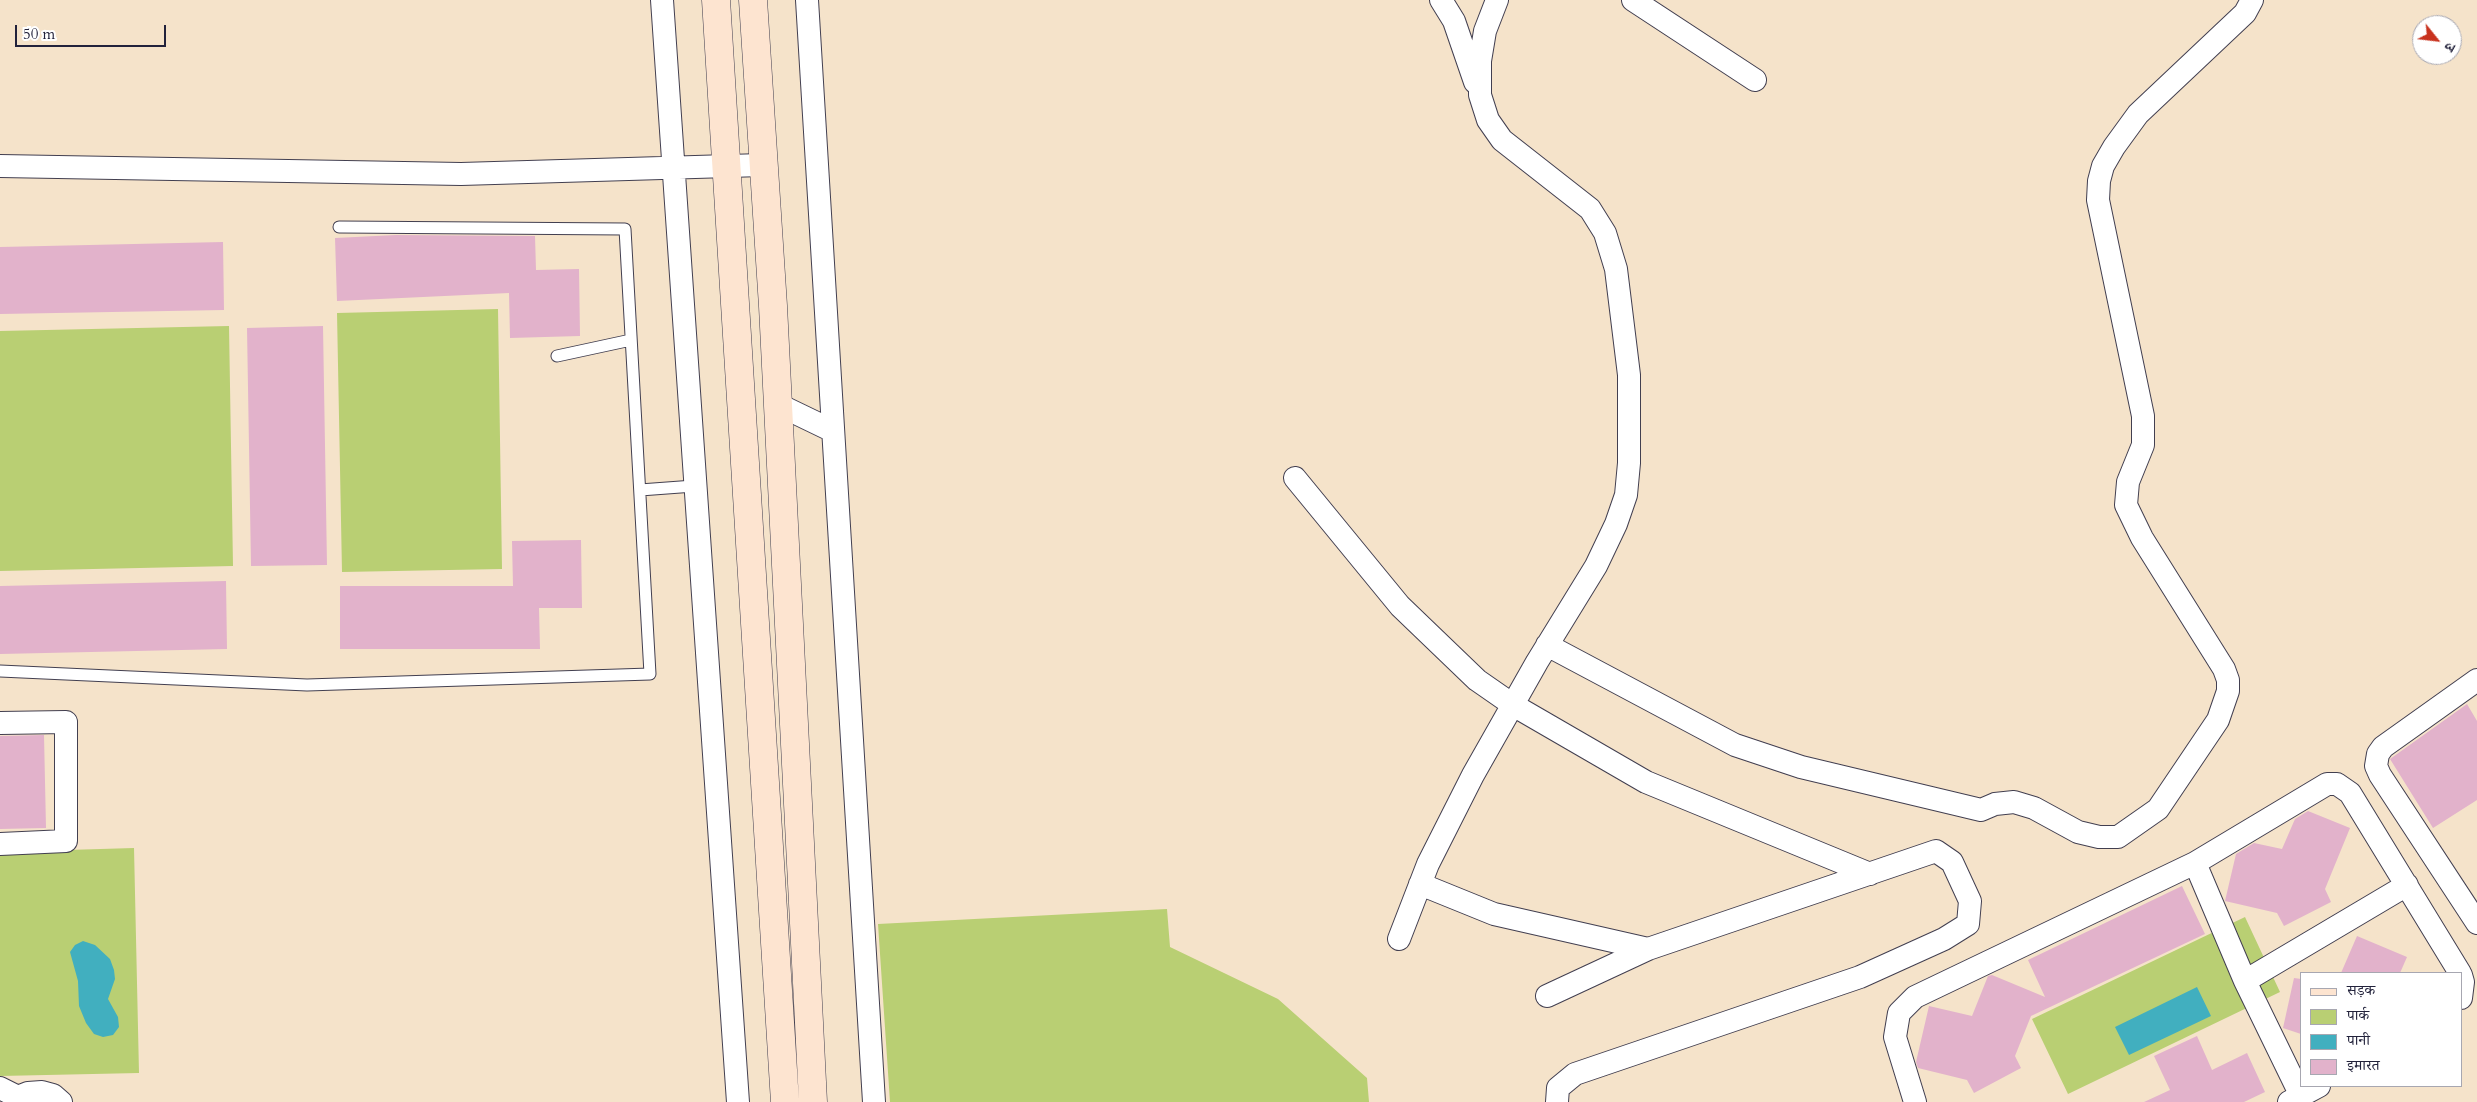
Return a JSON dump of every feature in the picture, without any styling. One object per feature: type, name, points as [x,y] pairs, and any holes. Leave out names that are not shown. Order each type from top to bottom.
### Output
[{"type":"street","points":[[662,0],[672,169],[738,1102]]},
{"type":"street","points":[[716,0],[786,1102]]},
{"type":"street","points":[[753,0],[777,404],[813,1102]]},
{"type":"street","points":[[806,0],[822,426],[874,1102]]},
{"type":"street","points":[[1399,939],[1420,884],[1473,775],[1547,645],[1596,566],[1616,524],[1626,495],[1629,464],[1629,375],[1617,278],[1605,233],[1590,209],[1502,140],[1488,120],[1454,21],[1441,0]]},
{"type":"street","points":[[1480,95],[1480,61],[1485,31],[1497,0]]},
{"type":"street","points":[[1633,0],[1755,80]]},
{"type":"street","points":[[1547,645],[1735,744],[1801,767],[1981,810],[1995,804],[2014,802],[2034,808],[2078,832],[2100,837],[2118,837],[2158,809],[2218,720],[2228,691],[2228,680],[2224,669],[2142,538],[2126,505],[2128,482],[2143,445],[2144,416],[2098,200],[2099,181],[2103,166],[2114,147],[2138,114],[2245,13],[2252,0]]},
{"type":"street","points":[[0,166],[461,174],[762,165]]},
{"type":"street","points":[[777,404],[822,426]]},
{"type":"street","points":[[1295,478],[1400,606],[1477,680],[1513,705],[1646,782],[1870,874]]},
{"type":"street","points":[[2477,680],[2383,747],[2378,754],[2376,766],[2477,922]]},
{"type":"street","points":[[0,723],[66,722],[66,841],[0,844]]},
{"type":"street","points":[[1915,1102],[1895,1037],[1899,1013],[1915,997],[2196,863],[2327,784],[2337,784],[2350,793],[2459,972]]},
{"type":"street","points":[[1547,996],[1648,949],[1936,852],[1952,862],[1970,901],[1968,924],[1944,938],[1860,977],[1576,1074],[1558,1088],[1557,1102]]},
{"type":"street","points":[[2196,863],[2245,981],[2303,1095]]},
{"type":"street","points":[[1420,884],[1494,914],[1648,949]]},
{"type":"street","points":[[2245,981],[2407,885]]},
{"type":"street","points":[[11,1096],[42,1092],[53,1095],[61,1102]]},
{"type":"lane","points":[[0,671],[306,685],[650,674],[625,229],[339,227]]},
{"type":"lane","points":[[557,356],[631,340]]},
{"type":"lane","points":[[640,490],[694,486]]},
{"type":"green space","points":[[498,309],[502,569],[342,572],[337,313]]},
{"type":"green space","points":[[229,326],[233,566],[0,571],[0,331]]},
{"type":"green space","points":[[134,848],[139,1073],[0,1076],[0,852]]},
{"type":"green space","points":[[1167,909],[1170,947],[1278,999],[1367,1078],[1369,1102],[890,1102],[878,924]]},
{"type":"green space","points":[[2245,917],[2280,992],[2068,1094],[2032,1019]]},
{"type":"water","points":[[83,941],[95,945],[110,959],[114,970],[115,979],[108,999],[118,1017],[119,1027],[113,1035],[103,1037],[94,1034],[86,1023],[79,1006],[78,981],[70,952],[75,945]]},
{"type":"water","points":[[2197,987],[2211,1016],[2129,1055],[2115,1027]]},
{"type":"building","points":[[396,235],[535,236],[536,270],[579,269],[580,336],[510,338],[509,293],[337,301],[335,238]]},
{"type":"building","points":[[223,242],[224,310],[0,314],[0,247]]},
{"type":"building","points":[[323,326],[327,565],[251,566],[247,328]]},
{"type":"building","points":[[581,540],[582,608],[539,608],[540,649],[340,649],[340,586],[513,586],[512,541]]},
{"type":"building","points":[[226,581],[227,649],[0,654],[0,586]]},
{"type":"building","points":[[2467,704],[2477,721],[2477,800],[2433,828],[2390,759]]},
{"type":"building","points":[[44,735],[46,828],[0,829],[0,736]]},
{"type":"building","points":[[2308,811],[2350,828],[2325,889],[2331,902],[2284,926],[2277,913],[2225,901],[2236,854],[2254,843],[2282,849],[2295,819]]},
{"type":"building","points":[[2182,886],[2205,934],[2031,1016],[2015,1056],[2021,1068],[1974,1093],[1967,1080],[1918,1068],[1916,1062],[1929,1006],[1972,1016],[1988,976],[1992,975],[2045,997],[2028,960]]},
{"type":"building","points":[[2357,936],[2407,957],[2400,972],[2341,972]]},
{"type":"building","points":[[2294,978],[2300,979],[2300,1034],[2283,1028]]},
{"type":"building","points":[[2197,1036],[2212,1070],[2247,1053],[2265,1092],[2244,1102],[2144,1102],[2170,1090],[2154,1056]]}]
